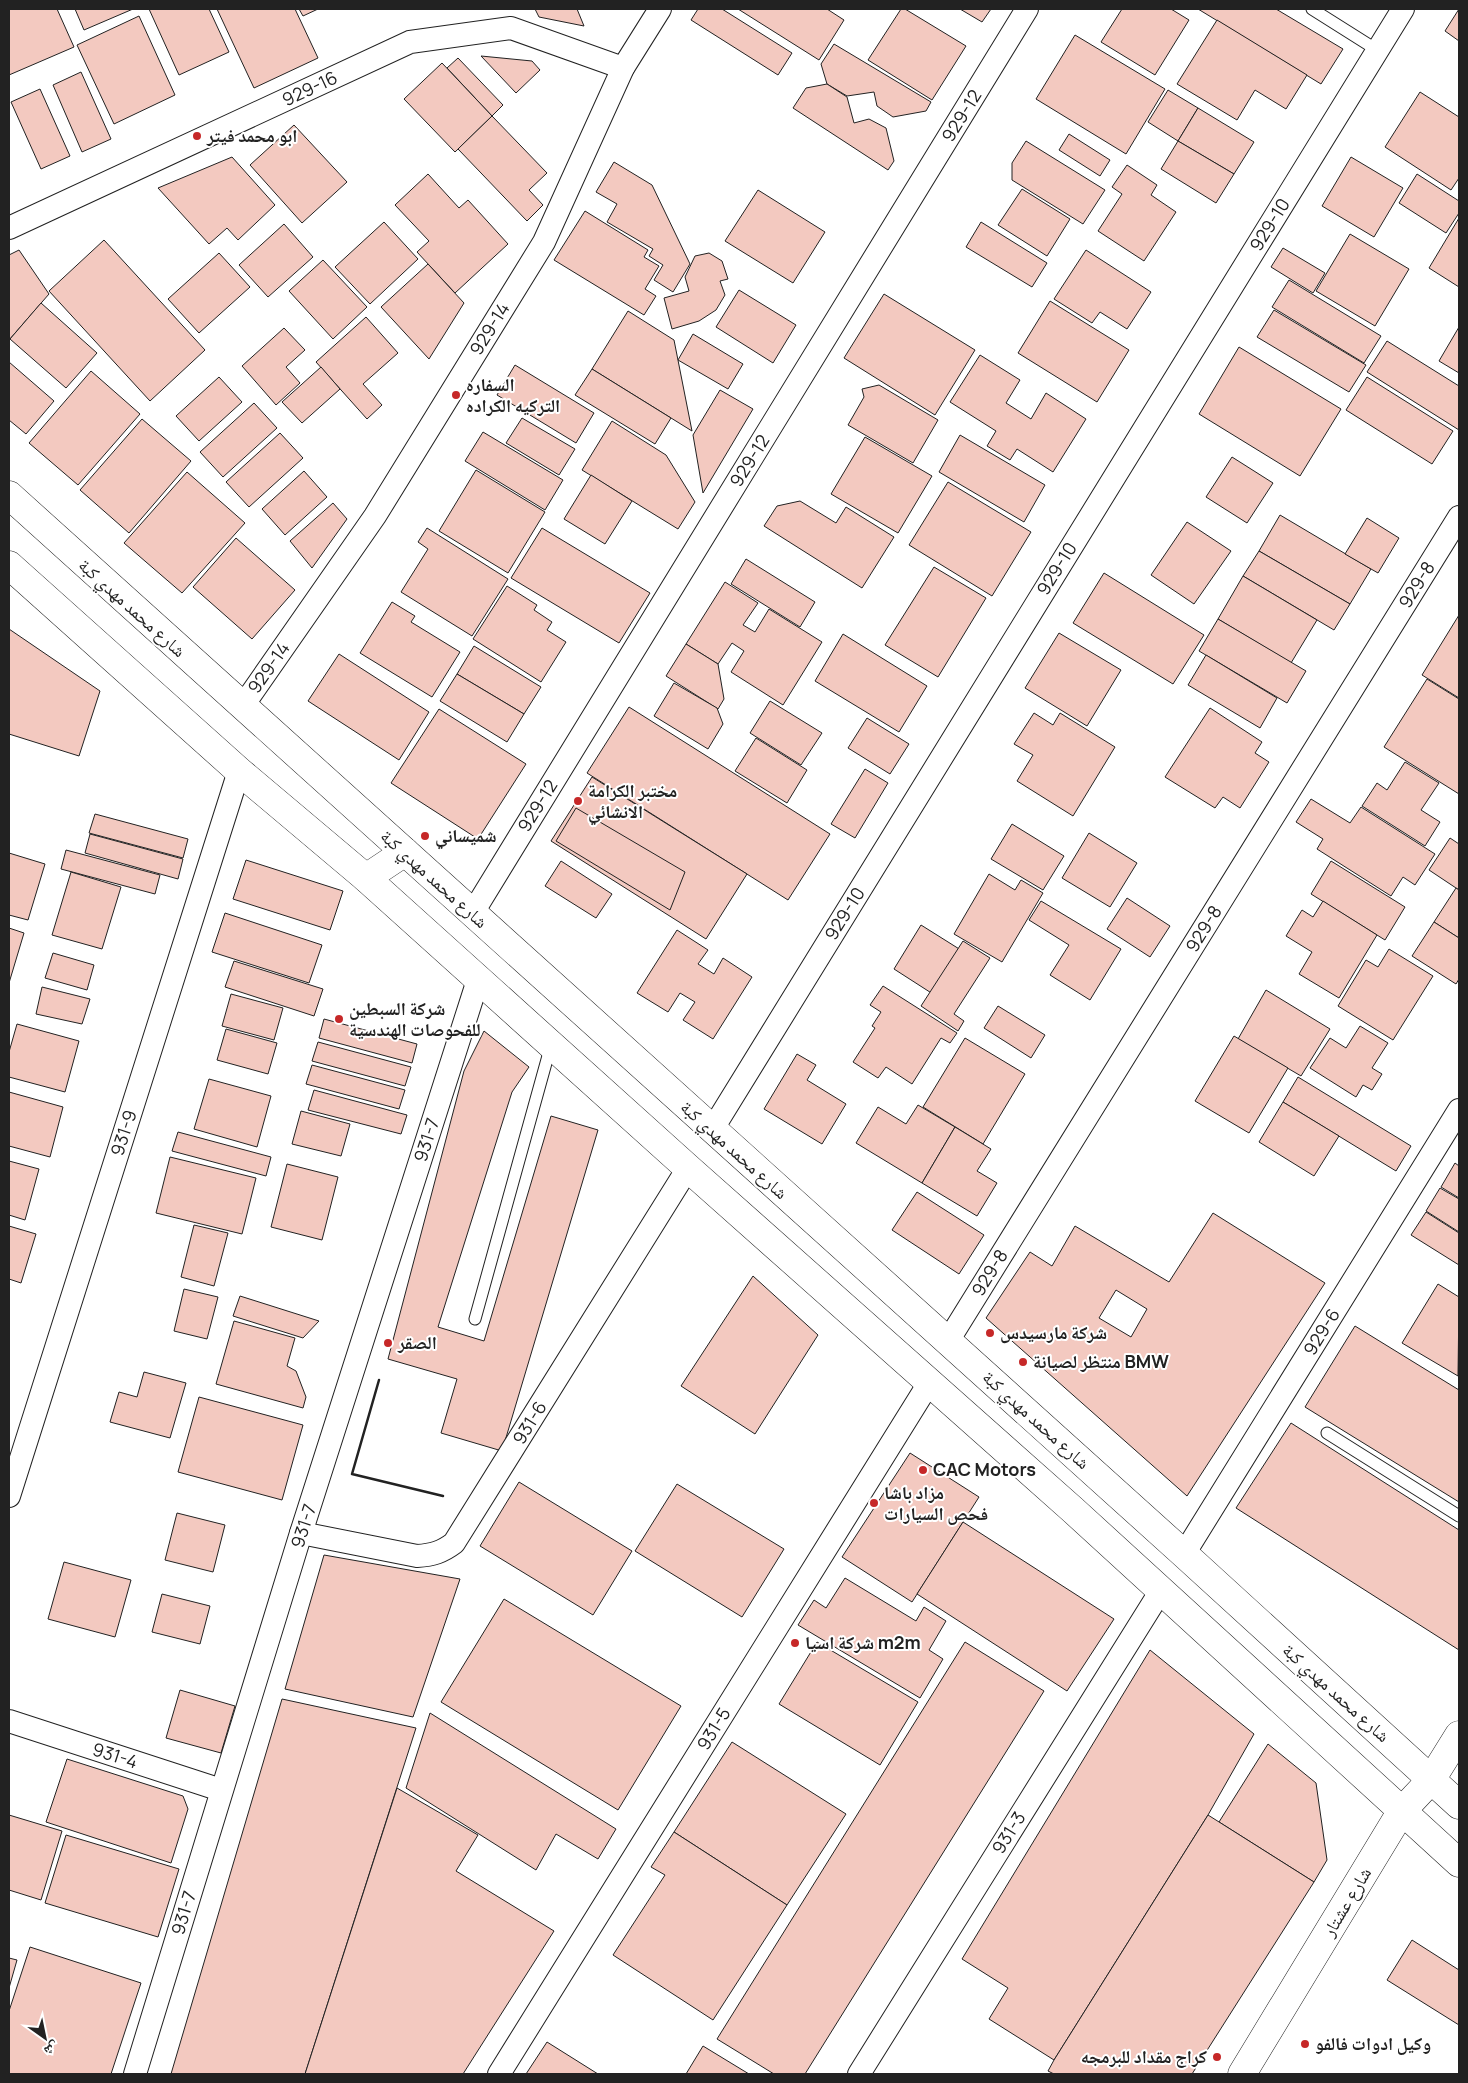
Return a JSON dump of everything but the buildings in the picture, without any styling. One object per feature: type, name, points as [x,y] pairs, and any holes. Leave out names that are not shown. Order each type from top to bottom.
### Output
[{"type":"street","name":"929-14","points":[[242,707],[375,516],[544,242],[623,68],[660,9]]},
{"type":"street","name":"929-12","points":[[472,914],[1027,9]]},
{"type":"street","name":"929-10","points":[[712,1130],[1402,9]]},
{"type":"street","name":"929-16","points":[[9,228],[410,42],[511,28],[623,68]]},
{"type":"street","name":"شارع محمد مهدي كبة","points":[[9,495],[242,707],[1099,1477],[1459,1805]]},
{"type":"street","name":"929-8","points":[[948,1341],[1459,518]]},
{"type":"street","points":[[9,565],[239,771],[366,878],[688,1168],[1073,1510],[1160,1592],[1459,1864]]},
{"type":"street","name":"931-9","points":[[9,1496],[239,771]]},
{"type":"street","points":[[366,878],[405,852]]},
{"type":"street","name":"931-7","points":[[135,2074],[301,1533],[478,980]]},
{"type":"street","name":"929-6","points":[[1184,1554],[1459,1110]]},
{"type":"street","name":"931-6","points":[[301,1533],[417,1556],[443,1551],[454,1543],[688,1168]]},
{"type":"street","name":"931-5","points":[[499,2074],[929,1383]]},
{"type":"street","points":[[1073,1510],[1099,1477]]},
{"type":"street","name":"931-3","points":[[859,2074],[1160,1592]]},
{"type":"street","name":"931-4","points":[[9,1721],[221,1790]]},
{"type":"street","name":"شارع عشتار","points":[[1242,2074],[1401,1812],[1431,1780],[1459,1735]]},
{"type":"lane","points":[[1312,9],[1377,50]]},
{"type":"lane","points":[[475,1319],[551,1045]]},
{"type":"lane","points":[[1327,1433],[1459,1516]]},
{"type":"wall","points":[[379,1380],[352,1474],[443,1496]]},
{"type":"place","name":"ابو محمد فيتر","points":[[197,136]]},
{"type":"place","name":"السفاره التركيه الكراده","points":[[456,395]]},
{"type":"place","name":"مختبر الكرامة الانشائي","points":[[578,801]]},
{"type":"place","name":"شميساني","points":[[425,836]]},
{"type":"place","name":"شركة السبطين للفحوصات الهندسية","points":[[339,1019]]},
{"type":"place","name":"شركة مارسيدس","points":[[990,1333]]},
{"type":"place","name":"الصقر","points":[[388,1343]]},
{"type":"place","name":"منتظر لصيانة BMW","points":[[1023,1362]]},
{"type":"place","name":"CAC Motors","points":[[923,1470]]},
{"type":"place","name":"مزاد باشا فحص السيارات","points":[[874,1503]]},
{"type":"place","name":"شركة اسيا m2m","points":[[795,1643]]},
{"type":"place","name":"وكيل ادوات فالفو","points":[[1305,2044]]},
{"type":"place","name":"كراج مقداد للبرمجه","points":[[1217,2057]]}]
